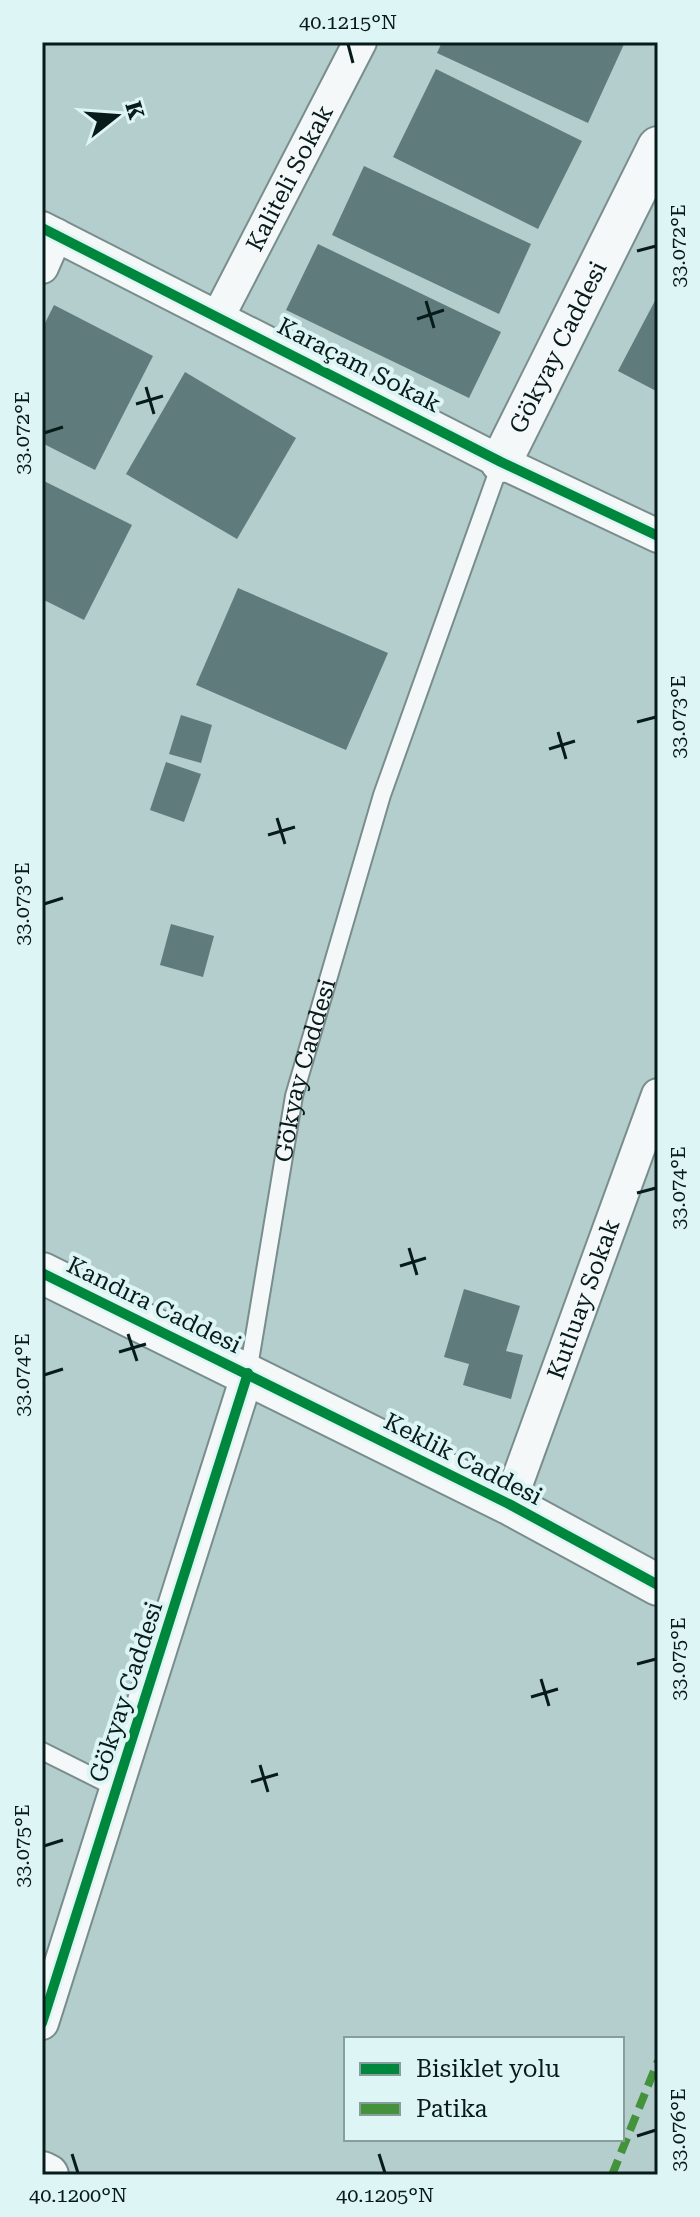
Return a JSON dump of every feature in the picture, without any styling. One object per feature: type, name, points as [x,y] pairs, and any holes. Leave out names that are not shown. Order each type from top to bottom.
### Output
[{"type":"street","name":"Kaliteli Sokak","points":[[219,315],[360,42]]},
{"type":"street","name":"Gökyay Caddesi","points":[[501,462],[658,147]]},
{"type":"street","name":"Karaçam Sokak","points":[[49,232],[219,315],[501,462],[658,536]]},
{"type":"street","points":[[42,267],[49,232]]},
{"type":"street","name":"Kutluay Sokak","points":[[509,1504],[658,1095]]},
{"type":"street","name":"Kandıra Caddesi","points":[[42,1273],[248,1373]]},
{"type":"street","name":"Gökyay Caddesi","points":[[42,2023],[248,1373]]},
{"type":"street","name":"Keklik Caddesi","points":[[248,1373],[509,1504],[658,1585]]},
{"type":"street","points":[[42,2172],[48,2175]]},
{"type":"lane","name":"Gökyay Caddesi","points":[[248,1373],[294,1096],[382,795],[501,462]]},
{"type":"lane","points":[[42,1751],[116,1788]]},
{"type":"building","points":[[442,42],[625,42],[588,123],[437,53]]},
{"type":"building","points":[[436,69],[582,141],[538,229],[393,157]]},
{"type":"building","points":[[364,166],[531,244],[499,314],[332,235]]},
{"type":"building","points":[[318,244],[501,332],[469,398],[286,310]]},
{"type":"building","points":[[658,295],[658,392],[618,371]]},
{"type":"building","points":[[54,305],[153,356],[95,470],[42,443],[42,329]]},
{"type":"building","points":[[185,372],[296,438],[237,539],[126,474]]},
{"type":"building","points":[[42,480],[132,525],[84,620],[42,599]]},
{"type":"building","points":[[238,588],[388,653],[346,750],[196,685]]},
{"type":"building","points":[[181,715],[212,725],[201,763],[169,754]]},
{"type":"building","points":[[166,762],[201,774],[184,822],[150,810]]},
{"type":"building","points":[[171,924],[214,936],[203,977],[160,965]]},
{"type":"building","points":[[464,1289],[520,1306],[506,1351],[523,1355],[511,1399],[463,1385],[469,1364],[444,1357]]},
{"type":"marked path","points":[[612,2175],[658,2061]]},
{"type":"cycle path","points":[[42,228],[501,462],[658,536]]},
{"type":"cycle path","points":[[42,1273],[509,1504],[658,1585]]},
{"type":"cycle path","points":[[42,2023],[248,1373]]}]
